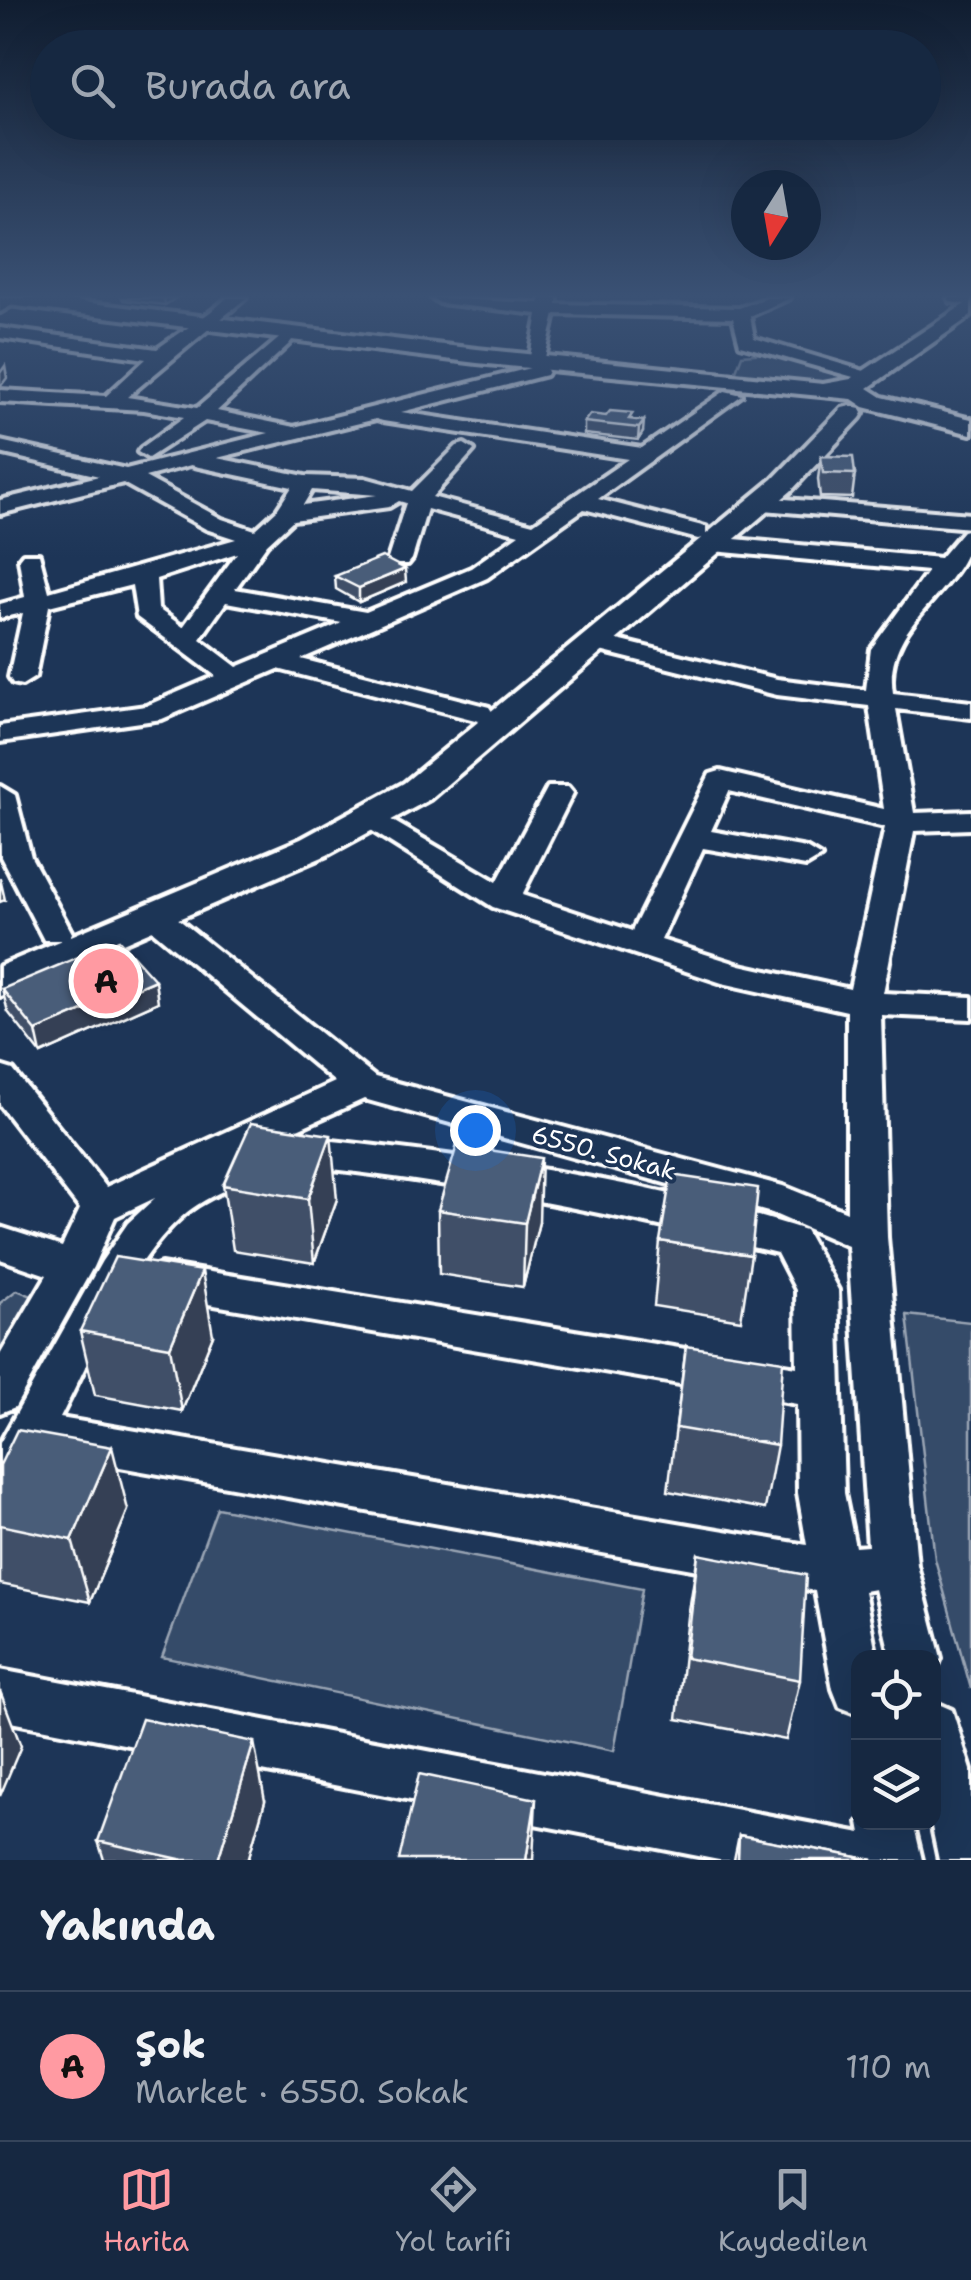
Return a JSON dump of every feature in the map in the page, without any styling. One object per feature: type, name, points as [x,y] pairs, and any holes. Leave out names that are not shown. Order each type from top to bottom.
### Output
[{"type":"main road","points":[[700,385],[848,400],[971,427]]},
{"type":"main road","points":[[0,982],[156,917],[370,820],[461,758],[597,644],[762,479],[867,385]]},
{"type":"main road","points":[[0,956],[343,808],[382,786],[706,538],[760,504],[848,400],[874,385]]},
{"type":"main road","points":[[848,400],[971,437]]},
{"type":"street","points":[[112,401],[129,385]]},
{"type":"street","points":[[148,452],[233,385]]},
{"type":"street","points":[[0,507],[473,385]]},
{"type":"street","points":[[0,734],[152,713],[479,572],[540,533],[644,456],[730,385]]},
{"type":"street","points":[[822,385],[848,400]]},
{"type":"street","points":[[0,396],[112,401],[296,432]]},
{"type":"street","points":[[369,413],[644,456]]},
{"type":"street","points":[[0,447],[125,475],[214,524],[259,539]]},
{"type":"street","points":[[400,559],[419,497],[464,450]]},
{"type":"street","points":[[189,459],[305,483],[365,485],[540,533]]},
{"type":"street","points":[[187,638],[259,539],[286,514],[305,483]]},
{"type":"street","points":[[286,514],[419,497]]},
{"type":"street","points":[[582,502],[706,538],[962,552]]},
{"type":"street","points":[[760,504],[971,521]]},
{"type":"street","points":[[0,611],[144,575],[259,539]]},
{"type":"street","points":[[914,1650],[893,1565],[867,1237],[864,1003],[901,822],[878,680],[884,650],[914,603],[962,552]]},
{"type":"street","points":[[22,677],[38,601],[31,559]]},
{"type":"street","points":[[144,575],[146,612],[187,638],[237,679]]},
{"type":"street","points":[[218,593],[363,619]]},
{"type":"street","points":[[597,644],[777,688],[971,710]]},
{"type":"street","points":[[278,661],[479,713]]},
{"type":"street","points":[[642,945],[720,780],[901,822],[971,820]]},
{"type":"street","points":[[504,900],[558,793]]},
{"type":"street","points":[[0,795],[16,857],[56,932]]},
{"type":"street","points":[[370,820],[504,900],[734,975],[864,1003],[971,1008]]},
{"type":"street","points":[[691,837],[806,857]]},
{"type":"street","name":"6550. Sokak","points":[[156,917],[363,1086],[782,1201],[867,1237]]},
{"type":"street","points":[[0,1080],[100,1207]]},
{"type":"street","points":[[0,1394],[73,1267],[100,1207],[327,1098],[363,1086]]},
{"type":"street","points":[[0,1486],[116,1272],[142,1234],[182,1195],[285,1150],[422,1164],[644,1206],[790,1241],[817,1290],[821,1493],[851,1653]]},
{"type":"street","points":[[0,1243],[73,1267]]},
{"type":"street","points":[[116,1272],[817,1389]]},
{"type":"street","points":[[30,1432],[835,1572],[893,1565]]},
{"type":"street","points":[[0,1695],[860,1860]]},
{"type":"street","points":[[937,1740],[967,1860]]},
{"type":"street","points":[[888,1830],[894,1860]]},
{"type":"shaded area","points":[[17,1290],[32,1296],[0,1351],[0,1303]]},
{"type":"shaded area","points":[[907,1315],[971,1322],[971,1689],[935,1559]]},
{"type":"shaded area","points":[[217,1508],[642,1589],[614,1751],[162,1657]]},
{"type":"building","points":[[610,411],[633,413],[629,419],[644,421],[639,428],[584,422],[590,414],[606,416]]},
{"type":"building","points":[[821,456],[853,457],[855,474],[823,473]]},
{"type":"building","points":[[382,557],[405,569],[359,588],[335,576]]},
{"type":"building","points":[[119,940],[155,980],[36,1031],[2,989]]},
{"type":"building","points":[[251,1123],[331,1135],[308,1199],[223,1185]]},
{"type":"building","points":[[457,1145],[541,1158],[525,1223],[438,1210]]},
{"type":"building","points":[[671,1175],[758,1188],[751,1255],[660,1241]]},
{"type":"building","points":[[115,1257],[202,1271],[170,1347],[80,1331]]},
{"type":"building","points":[[686,1346],[783,1361],[777,1445],[676,1428]]},
{"type":"building","points":[[17,1430],[112,1447],[72,1540],[0,1525],[0,1465]]},
{"type":"building","points":[[698,1554],[806,1575],[800,1680],[686,1658]]},
{"type":"building","points":[[142,1719],[254,1742],[218,1860],[184,1860],[98,1841]]},
{"type":"building","points":[[419,1774],[536,1799],[526,1860],[399,1860]]},
{"type":"building","points":[[739,1835],[873,1860],[738,1860]]},
{"type":"place","name":"Şok","points":[[106,981]]}]
